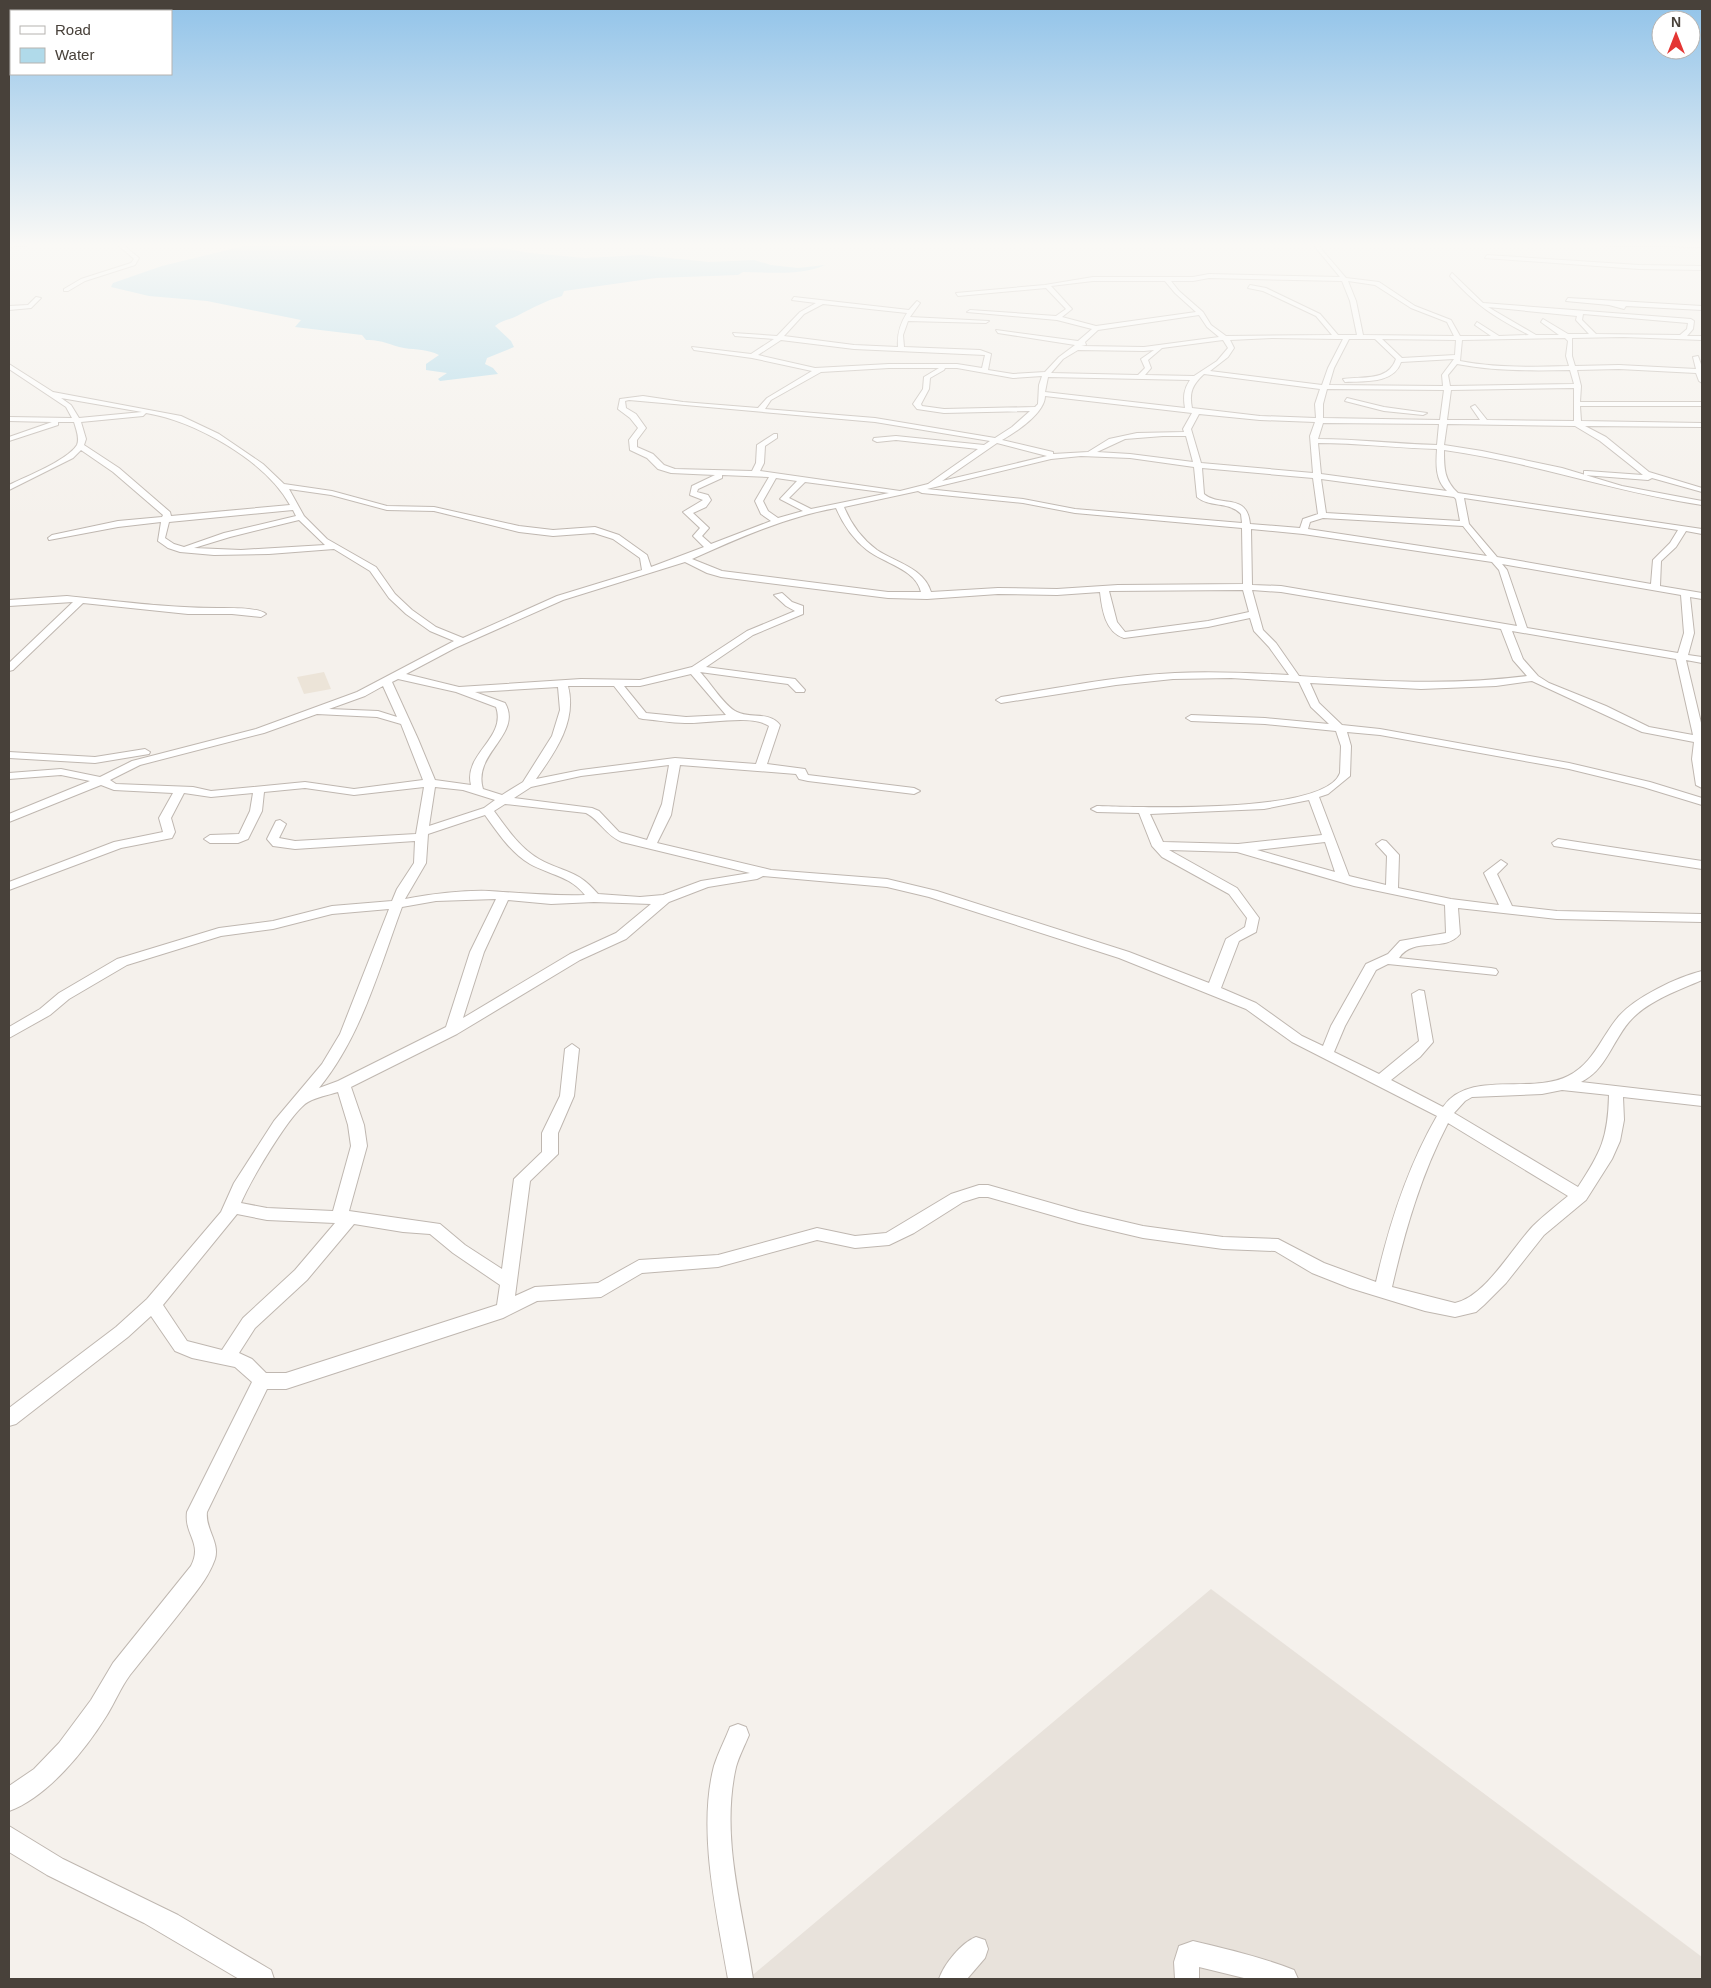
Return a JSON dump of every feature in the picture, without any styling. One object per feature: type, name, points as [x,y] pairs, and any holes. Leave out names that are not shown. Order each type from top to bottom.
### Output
[{"type":"street","points":[[755,336],[854,347],[986,350],[988,354],[985,370]]},
{"type":"street","points":[[900,336],[901,349]]},
{"type":"street","points":[[1008,336],[1077,346],[1135,349],[1224,338],[1376,336],[1498,338],[1543,336]]},
{"type":"street","points":[[930,486],[945,473],[985,447],[1016,430],[1042,403],[1042,383],[1048,374],[1068,352],[1088,336]]},
{"type":"street","points":[[1097,809],[1232,809],[1288,802],[1313,796],[1334,786],[1342,779],[1346,772],[1346,745],[1341,729],[1314,704],[1300,681],[1273,645],[1259,630],[1247,587],[1247,519],[1239,507],[1228,502],[1201,497],[1198,466],[1188,434],[1188,426],[1193,411],[1187,396],[1195,378],[1230,350],[1221,336]]},
{"type":"street","points":[[1322,515],[1314,441],[1320,420],[1319,410],[1332,364],[1348,336]]},
{"type":"street","points":[[1376,336],[1400,360],[1457,360],[1476,366],[1534,369],[1701,370]]},
{"type":"street","points":[[1495,336],[1498,338]]},
{"type":"street","points":[[1566,336],[1571,340],[1569,356],[1578,386],[1576,404],[1578,425]]},
{"type":"street","points":[[1616,336],[1702,338]]},
{"type":"street","points":[[1458,337],[1457,360],[1445,375],[1448,396],[1443,418],[1440,471],[1446,486],[1462,501],[1465,524],[1504,570],[1522,628]]},
{"type":"street","points":[[752,356],[780,338]]},
{"type":"street","points":[[1140,377],[1148,368],[1144,359],[1160,347]]},
{"type":"street","points":[[694,348],[752,356],[819,370],[889,366],[950,367],[985,370],[1009,375],[1048,374],[1195,378]]},
{"type":"street","points":[[1696,357],[1701,370],[1699,375],[1702,381]]},
{"type":"street","points":[[1326,386],[1387,375],[1394,370],[1400,360]]},
{"type":"street","points":[[9,366],[69,406],[77,420],[82,439],[80,446],[75,452],[57,465],[9,488]]},
{"type":"street","points":[[920,408],[918,404],[926,389],[927,377],[950,367]]},
{"type":"street","points":[[760,410],[769,399],[781,394],[819,370]]},
{"type":"street","points":[[1202,372],[1326,386],[1447,388],[1578,386]]},
{"type":"street","points":[[1009,375],[1042,393],[1266,419],[1443,418]]},
{"type":"street","points":[[1115,377],[1114,389],[1117,401]]},
{"type":"street","points":[[52,394],[160,413],[178,418],[216,436],[260,466],[282,486],[302,517],[320,538],[373,569],[392,596],[409,612],[433,629],[462,642]]},
{"type":"street","points":[[900,493],[774,475],[669,470],[661,467],[647,454],[634,449],[632,442],[642,428],[633,416],[622,409],[622,400],[630,397],[643,398],[683,404],[891,422],[997,440],[1027,450],[1060,456]]},
{"type":"street","points":[[1347,400],[1384,409],[1485,423],[1702,425]]},
{"type":"street","points":[[1576,404],[1702,404]]},
{"type":"street","points":[[1475,407],[1485,423]]},
{"type":"street","points":[[891,422],[920,408],[955,411],[1035,409]]},
{"type":"street","points":[[9,419],[77,420],[160,413]]},
{"type":"street","points":[[9,439],[34,432],[60,420]]},
{"type":"street","points":[[1578,425],[1603,439],[1644,473],[1656,479]]},
{"type":"street","points":[[1090,454],[1108,442],[1127,436],[1155,433],[1188,434]]},
{"type":"street","points":[[755,474],[760,463],[761,445],[774,436]]},
{"type":"street","points":[[877,440],[884,438],[909,439],[985,447]]},
{"type":"street","points":[[1314,441],[1354,441],[1396,446],[1440,447],[1482,453],[1569,473],[1621,488],[1702,503]]},
{"type":"street","points":[[80,446],[116,470],[167,514],[161,540],[168,546],[208,554],[333,547]]},
{"type":"street","points":[[9,818],[61,798],[147,759],[246,735],[360,694],[462,642],[568,594],[686,559],[777,521],[810,511],[914,490],[1060,456],[1090,454],[1130,456],[1198,466],[1317,475],[1702,531]]},
{"type":"street","points":[[1569,473],[1621,474],[1656,479],[1702,490]]},
{"type":"street","points":[[710,548],[697,536],[705,528],[687,512],[703,505],[707,500],[705,497],[693,493],[695,488],[725,474]]},
{"type":"street","points":[[774,475],[759,501],[764,512],[777,521]]},
{"type":"street","points":[[804,479],[784,498],[810,511]]},
{"type":"street","points":[[282,486],[332,493],[387,508],[434,509],[519,529],[553,533],[587,530],[604,532],[616,537],[644,557],[647,571]]},
{"type":"street","points":[[914,490],[957,496],[1022,501],[1075,511],[1303,531],[1497,560],[1702,596]]},
{"type":"street","points":[[839,505],[846,520],[858,535],[873,550],[914,574],[926,590],[927,596]]},
{"type":"street","points":[[52,538],[104,526],[296,507]]},
{"type":"street","points":[[1303,531],[1306,521],[1322,515],[1465,524]]},
{"type":"street","points":[[184,550],[216,536],[253,530],[302,517]]},
{"type":"street","points":[[1655,589],[1657,560],[1673,545],[1684,528]]},
{"type":"street","points":[[686,559],[710,571],[759,580],[863,593],[927,596],[998,590],[1057,592],[1104,589],[1247,587],[1299,591],[1702,660]]},
{"type":"street","points":[[1104,589],[1108,613],[1117,631],[1124,635],[1208,624],[1254,614]]},
{"type":"street","points":[[1685,594],[1688,633],[1681,656],[1683,677],[1701,740],[1698,759],[1702,784]]},
{"type":"street","points":[[459,690],[562,683],[650,682],[694,670],[750,633],[800,612],[800,608],[779,595]]},
{"type":"street","points":[[9,603],[40,599],[81,600],[188,611],[232,611],[261,614]]},
{"type":"street","points":[[9,668],[81,600]]},
{"type":"street","points":[[1505,626],[1515,655],[1534,678],[1549,688],[1602,708],[1646,730],[1701,740]]},
{"type":"street","points":[[694,670],[756,675],[791,681],[800,690]]},
{"type":"street","points":[[694,670],[718,697],[724,709],[741,718]]},
{"type":"street","points":[[1001,700],[1110,681],[1162,677],[1231,676],[1390,685],[1504,682],[1534,678]]},
{"type":"street","points":[[391,678],[459,690],[493,700],[501,705],[505,711],[502,727],[478,762],[474,778],[478,791]]},
{"type":"street","points":[[10,1415],[122,1332],[153,1304],[211,1237],[232,1207],[240,1187],[273,1134],[328,1067],[347,1034],[404,889],[420,863],[422,834],[430,783],[404,722],[391,678]]},
{"type":"street","points":[[616,682],[631,703],[644,716],[694,720],[741,718],[769,720],[775,725],[760,767]]},
{"type":"street","points":[[280,824],[273,839],[282,844],[295,845],[422,834],[488,810],[528,784],[555,742],[562,725],[567,696],[562,683]]},
{"type":"street","points":[[313,712],[378,714],[404,722]]},
{"type":"street","points":[[9,755],[83,760],[118,757],[300,717]]},
{"type":"street","points":[[1191,718],[1266,722],[1380,732],[1569,766],[1702,802]]},
{"type":"street","points":[[528,784],[581,773],[675,761],[796,770],[801,771],[805,778],[914,791]]},
{"type":"street","points":[[650,845],[660,830],[667,812],[675,761]]},
{"type":"street","points":[[9,776],[61,772],[100,780],[118,787],[180,790],[211,794],[305,785],[344,792],[430,783],[451,785],[505,800],[588,810],[595,813],[615,836],[771,874],[831,877],[887,883],[933,894],[1124,955],[1214,989],[1251,1006],[1297,1039],[1445,1114],[1580,1196]]},
{"type":"street","points":[[210,839],[238,839],[244,836],[256,811],[259,788]]},
{"type":"street","points":[[9,886],[126,842],[168,835],[169,832],[165,818],[180,790]]},
{"type":"street","points":[[1684,796],[1702,793]]},
{"type":"street","points":[[1313,796],[1322,825],[1330,838],[1343,878]]},
{"type":"street","points":[[488,810],[527,856],[536,863],[576,878],[594,898]]},
{"type":"street","points":[[1143,810],[1158,846],[1180,863],[1233,891],[1253,918],[1254,924],[1251,929],[1234,939],[1214,989]]},
{"type":"street","points":[[1158,846],[1238,848],[1330,838]]},
{"type":"street","points":[[1558,843],[1618,850],[1658,859],[1702,865]]},
{"type":"street","points":[[1382,844],[1393,856],[1392,890]]},
{"type":"street","points":[[1238,848],[1343,878],[1451,902],[1557,915],[1702,918]]},
{"type":"street","points":[[1501,864],[1490,873],[1508,910]]},
{"type":"street","points":[[9,1033],[45,1012],[64,996],[132,958],[219,932],[273,924],[344,908],[399,904],[436,897],[504,896],[551,900],[594,898],[640,901],[665,899],[704,884],[771,874]]},
{"type":"street","points":[[452,1030],[477,952],[504,896]]},
{"type":"street","points":[[302,1098],[343,1085],[513,997],[575,957],[621,936],[665,899]]},
{"type":"street","points":[[1326,1055],[1338,1026],[1371,968],[1393,957],[1398,948],[1404,944],[1448,938],[1453,934],[1451,902]]},
{"type":"street","points":[[1384,960],[1491,972]]},
{"type":"street","points":[[1563,1086],[1582,1075],[1595,1064],[1623,1020],[1636,1008],[1702,974]]},
{"type":"street","points":[[1380,1082],[1415,1054],[1426,1042],[1419,994]]},
{"type":"street","points":[[505,1309],[507,1281],[522,1180],[550,1154],[550,1133],[567,1096],[572,1049]]},
{"type":"street","points":[[227,1358],[249,1323],[301,1275],[344,1218],[358,1146],[356,1125],[343,1085]]},
{"type":"street","points":[[1382,1292],[1400,1220],[1433,1137],[1445,1114],[1459,1098],[1466,1094],[1488,1091],[1537,1090],[1563,1086],[1616,1090],[1702,1101]]},
{"type":"street","points":[[153,1304],[181,1346],[192,1351],[246,1364],[262,1380],[286,1381],[505,1309],[534,1294],[601,1290],[639,1267],[688,1265],[718,1260],[763,1250],[817,1234],[855,1242],[889,1239],[908,1230],[956,1198],[979,1191],[996,1193],[1079,1217],[1143,1232],[1223,1243],[1278,1245],[1318,1268],[1382,1292],[1439,1308],[1455,1310],[1470,1307],[1500,1278],[1543,1226],[1580,1196],[1612,1141],[1616,1120],[1616,1090]]},
{"type":"street","points":[[232,1207],[267,1214],[377,1220],[403,1226],[434,1228],[459,1249],[507,1281]]},
{"type":"street","points":[[9,1800],[42,1777],[67,1751],[99,1708],[121,1670],[198,1573],[206,1557],[206,1549],[196,1527],[197,1512],[248,1405],[262,1380]]},
{"type":"street","points":[[738,1735],[725,1767],[720,1800],[723,1857],[730,1915],[741,1979]]},
{"type":"street","points":[[9,1838],[32,1856],[166,1921],[262,1979]]},
{"type":"street","points":[[951,1979],[976,1949]]},
{"type":"street","points":[[1187,1979],[1186,1962],[1188,1955],[1198,1953],[1257,1969],[1285,1979]]},
{"type":"shaded area","points":[[324,672],[331,689],[304,694],[297,677]]},
{"type":"shaded area","points":[[1211,1589],[1702,1957],[1702,1979],[748,1979]]},
{"type":"water","points":[[363,336],[505,336],[514,347],[487,358],[485,364],[493,368],[498,374],[440,381],[438,379],[447,373],[426,370],[426,364],[439,355],[376,340],[366,340]]}]
